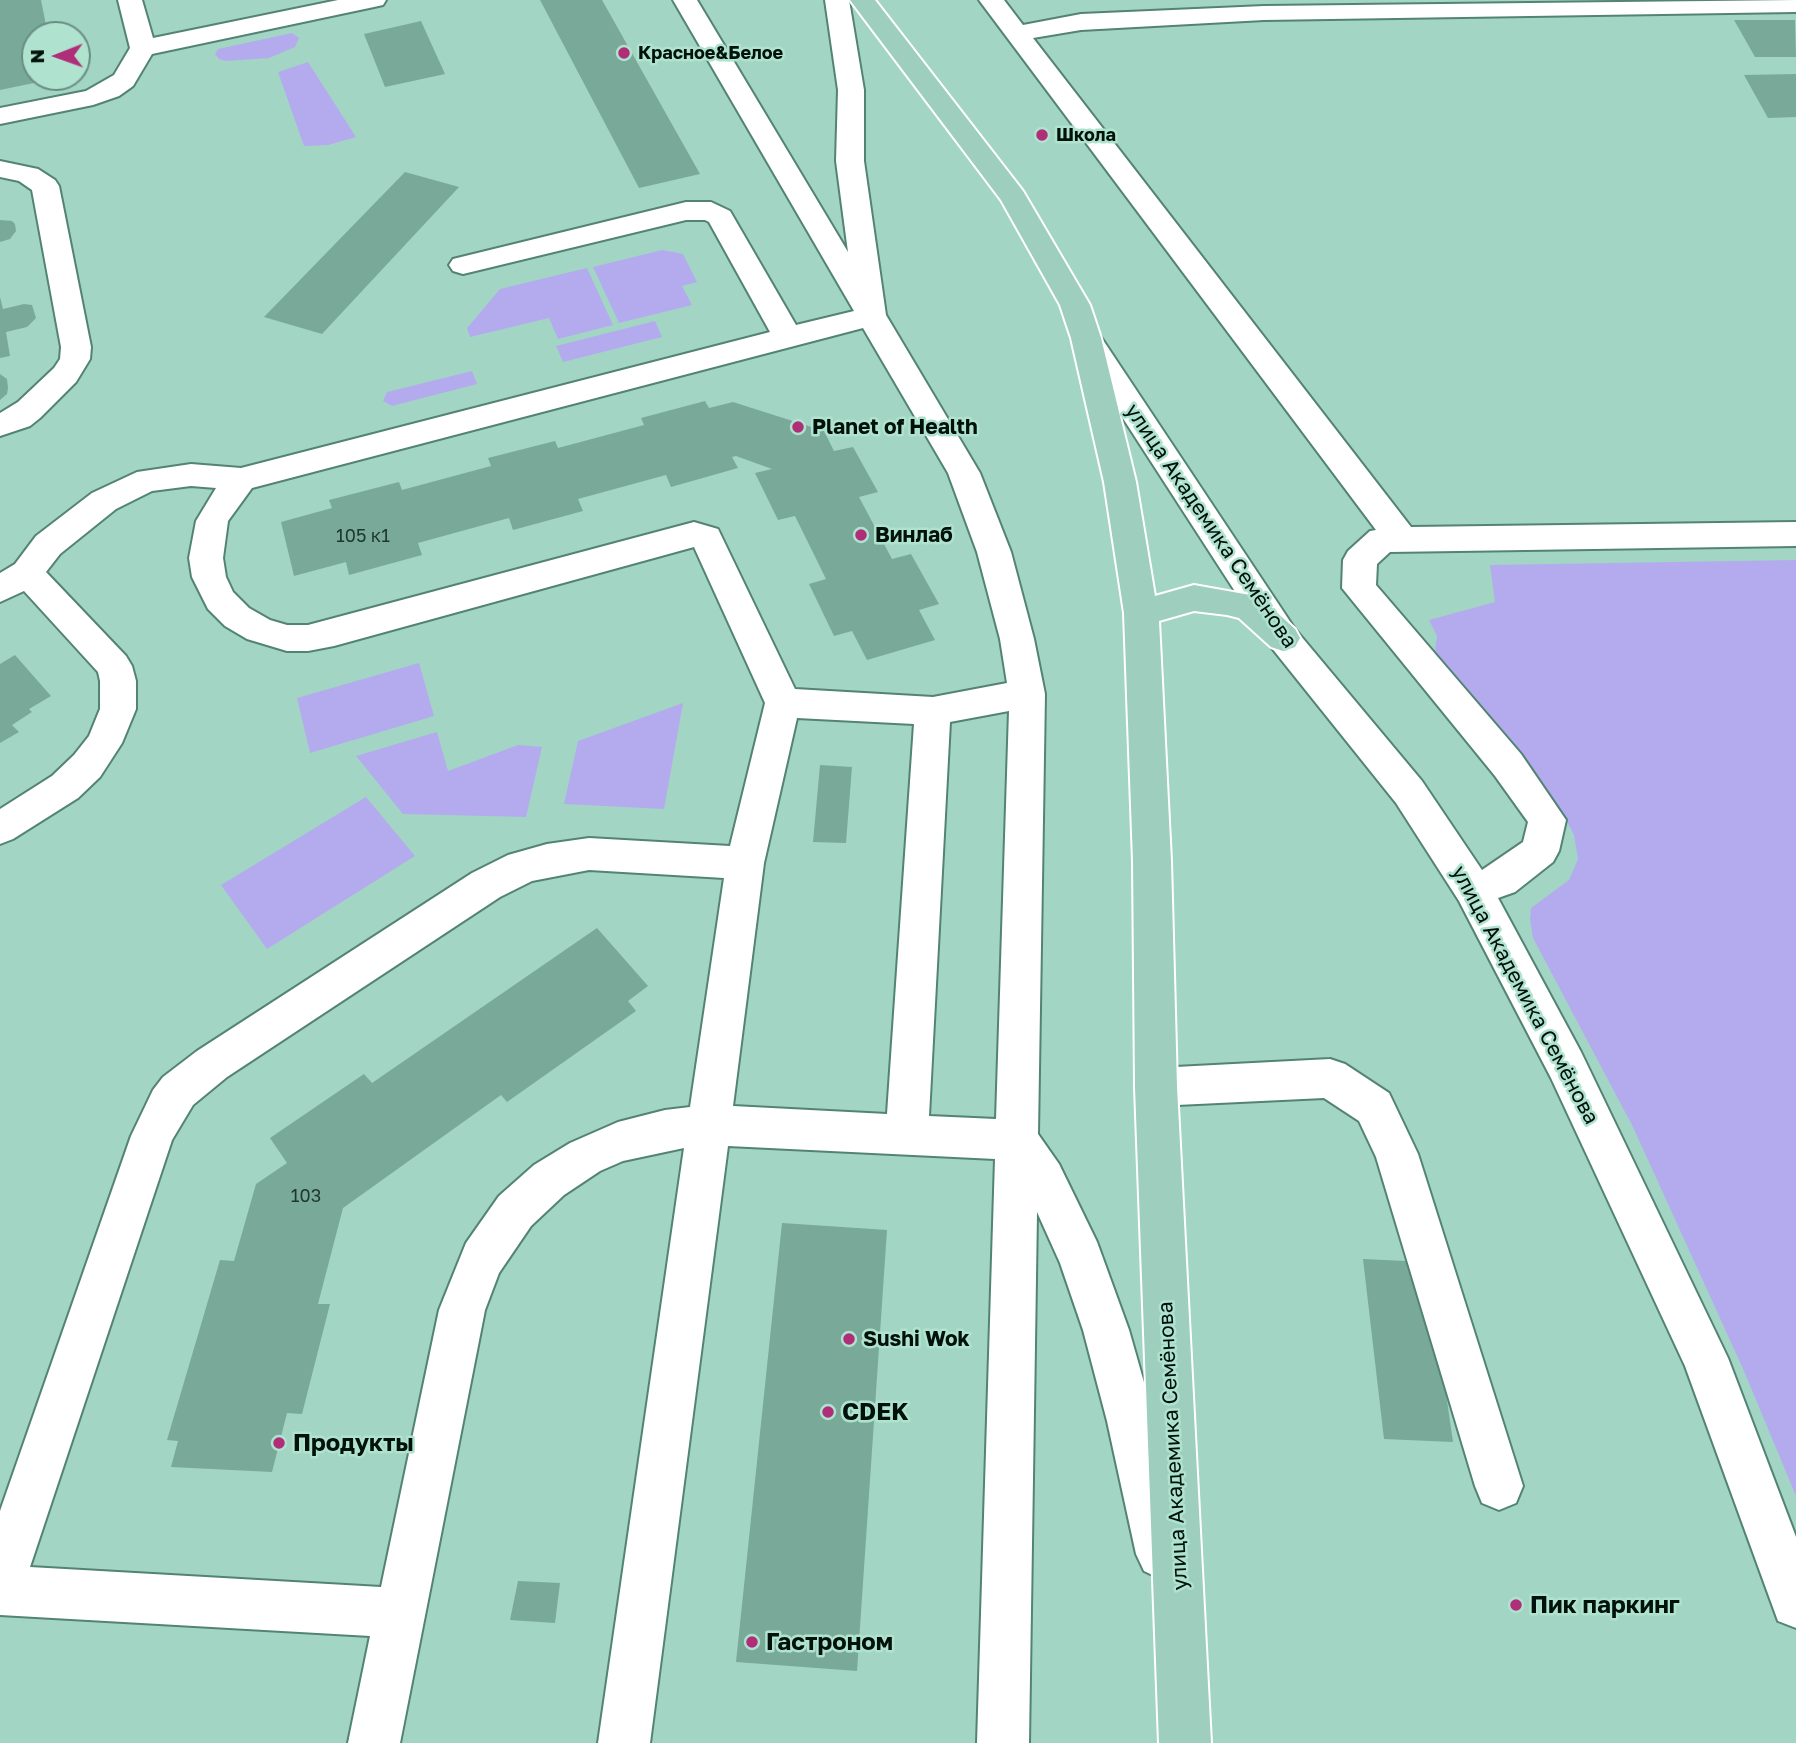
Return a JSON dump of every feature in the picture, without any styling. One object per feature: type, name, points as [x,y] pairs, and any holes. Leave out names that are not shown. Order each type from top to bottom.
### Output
[{"type":"main road","name":"улица Академика Семёнова","points":[[862,0],[1013,197],[1075,305],[1086,338],[1118,470],[1141,613],[1152,861],[1156,1087],[1185,1743]]},
{"type":"main road","points":[[1141,613],[1194,598],[1227,602],[1250,608],[1283,638]]},
{"type":"street","points":[[0,116],[110,90],[124,80],[142,48],[130,0]]},
{"type":"street","points":[[142,48],[374,0]]},
{"type":"street","points":[[685,0],[964,473],[977,503],[1006,593],[1027,694],[1003,1743]]},
{"type":"street","points":[[837,0],[851,90],[850,161],[871,316]]},
{"type":"street","points":[[991,0],[1402,540]]},
{"type":"street","points":[[1017,34],[1081,22],[1264,13],[1781,3]]},
{"type":"street","points":[[785,170],[803,181],[832,180],[850,161]]},
{"type":"street","points":[[0,169],[28,175],[45,186],[76,347],[75,359],[65,374],[30,410],[19,418],[0,425]]},
{"type":"street","points":[[463,265],[686,211],[711,211],[720,217],[788,337]]},
{"type":"street","points":[[0,828],[65,787],[88,766],[104,743],[118,709],[118,681],[114,666],[13,581],[48,545],[112,495],[169,476],[241,479],[871,316]]},
{"type":"street","name":"улица Академика Семёнова","points":[[1086,338],[1283,638],[1409,792],[1473,889],[1566,1065],[1705,1358],[1796,1603]]},
{"type":"street","points":[[241,479],[212,521],[206,558],[209,577],[220,600],[237,617],[259,630],[287,638],[308,638],[334,633],[694,534],[706,538],[710,545],[783,703],[745,863],[624,1743]]},
{"type":"street","points":[[1473,889],[1502,880],[1540,851],[1547,820],[1508,765],[1359,588],[1360,560],[1382,540],[1796,534]]},
{"type":"street","points":[[783,703],[933,711],[1027,694]]},
{"type":"street","points":[[907,1134],[933,711]]},
{"type":"street","points":[[0,1582],[152,1136],[168,1104],[178,1091],[212,1065],[486,885],[522,867],[547,860],[589,854],[745,863]]},
{"type":"street","points":[[1156,1087],[1330,1078],[1374,1107],[1397,1154],[1499,1486]]},
{"type":"street","points":[[374,1743],[461,1310],[482,1259],[515,1211],[549,1180],[585,1157],[618,1142],[665,1130],[709,1125],[1017,1140]]},
{"type":"street","points":[[1017,1140],[1044,1179],[1076,1247],[1106,1330],[1131,1421],[1157,1534],[1183,1679]]},
{"type":"street","points":[[0,1590],[400,1612]]},
{"type":"shaded area","points":[[292,33],[299,38],[295,47],[269,58],[225,61],[215,54],[218,49]]},
{"type":"shaded area","points":[[308,62],[356,137],[328,145],[304,146],[278,72]]},
{"type":"shaded area","points":[[662,250],[683,254],[697,282],[682,286],[692,305],[619,323],[593,267]]},
{"type":"shaded area","points":[[587,268],[613,325],[558,339],[549,318],[470,337],[467,328],[500,289]]},
{"type":"shaded area","points":[[655,321],[662,337],[563,362],[556,346]]},
{"type":"shaded area","points":[[472,371],[477,384],[392,406],[383,401],[387,392]]},
{"type":"shaded area","points":[[1796,560],[1796,1496],[1744,1371],[1633,1127],[1533,938],[1531,908],[1569,880],[1578,859],[1574,835],[1544,787],[1434,658],[1437,636],[1429,620],[1495,602],[1490,565]]},
{"type":"shaded area","points":[[419,663],[434,716],[310,753],[297,698]]},
{"type":"shaded area","points":[[683,703],[664,809],[564,804],[578,741]]},
{"type":"shaded area","points":[[437,732],[448,771],[518,745],[542,747],[526,817],[403,814],[356,756]]},
{"type":"shaded area","points":[[366,797],[415,856],[267,949],[221,885]]},
{"type":"building","points":[[0,0],[41,0],[45,21],[21,21],[21,86],[0,90]]},
{"type":"building","points":[[540,0],[602,0],[700,174],[639,188]]},
{"type":"building","points":[[1734,20],[1795,20],[1796,57],[1755,57]]},
{"type":"building","points":[[421,21],[445,74],[385,87],[364,34]]},
{"type":"building","points":[[1796,74],[1796,117],[1768,118],[1744,75]]},
{"type":"building","points":[[405,172],[459,187],[322,334],[264,317]]},
{"type":"building","points":[[0,220],[12,221],[16,231],[10,239],[0,242]]},
{"type":"building","points":[[0,297],[3,309],[32,305],[36,318],[27,327],[6,332],[10,356],[0,358]]},
{"type":"building","points":[[0,374],[7,379],[8,388],[7,394],[0,400]]},
{"type":"building","points":[[705,401],[709,408],[733,402],[824,431],[834,451],[853,447],[878,492],[859,497],[892,559],[911,554],[939,604],[919,610],[935,640],[867,660],[852,631],[834,636],[809,584],[826,579],[795,516],[778,520],[755,473],[772,469],[736,456],[732,457],[738,468],[671,487],[666,475],[578,499],[583,511],[513,530],[509,518],[418,543],[422,555],[349,575],[346,562],[294,576],[281,522],[332,508],[329,500],[399,482],[402,490],[491,466],[488,458],[555,441],[558,448],[644,425],[641,418]]},
{"type":"building","points":[[15,655],[51,696],[29,709],[32,712],[12,725],[19,732],[0,743],[0,664]]},
{"type":"building","points":[[820,765],[852,767],[846,843],[813,842]]},
{"type":"building","points":[[597,928],[648,986],[628,1001],[636,1011],[507,1102],[501,1095],[343,1208],[318,1304],[330,1304],[302,1414],[287,1413],[272,1472],[171,1467],[178,1441],[167,1440],[220,1260],[234,1261],[256,1184],[287,1163],[270,1138],[364,1074],[372,1083]]},
{"type":"building","points":[[782,1223],[887,1230],[857,1671],[736,1662]]},
{"type":"building","points":[[1363,1259],[1427,1262],[1453,1442],[1384,1439]]},
{"type":"building","points":[[518,1581],[560,1583],[555,1623],[510,1620]]},
{"type":"place","name":"Красное&Белое","points":[[624,53]]},
{"type":"place","name":"Школа","points":[[1042,135]]},
{"type":"place","name":"Planet of Health","points":[[798,427]]},
{"type":"place","name":"Винлаб","points":[[861,535]]},
{"type":"place","name":"Sushi Wok","points":[[849,1339]]},
{"type":"place","name":"CDEK","points":[[828,1412]]},
{"type":"place","name":"Продукты","points":[[279,1443]]},
{"type":"place","name":"Пик паркинг","points":[[1516,1605]]},
{"type":"place","name":"Гастроном","points":[[752,1642]]}]
